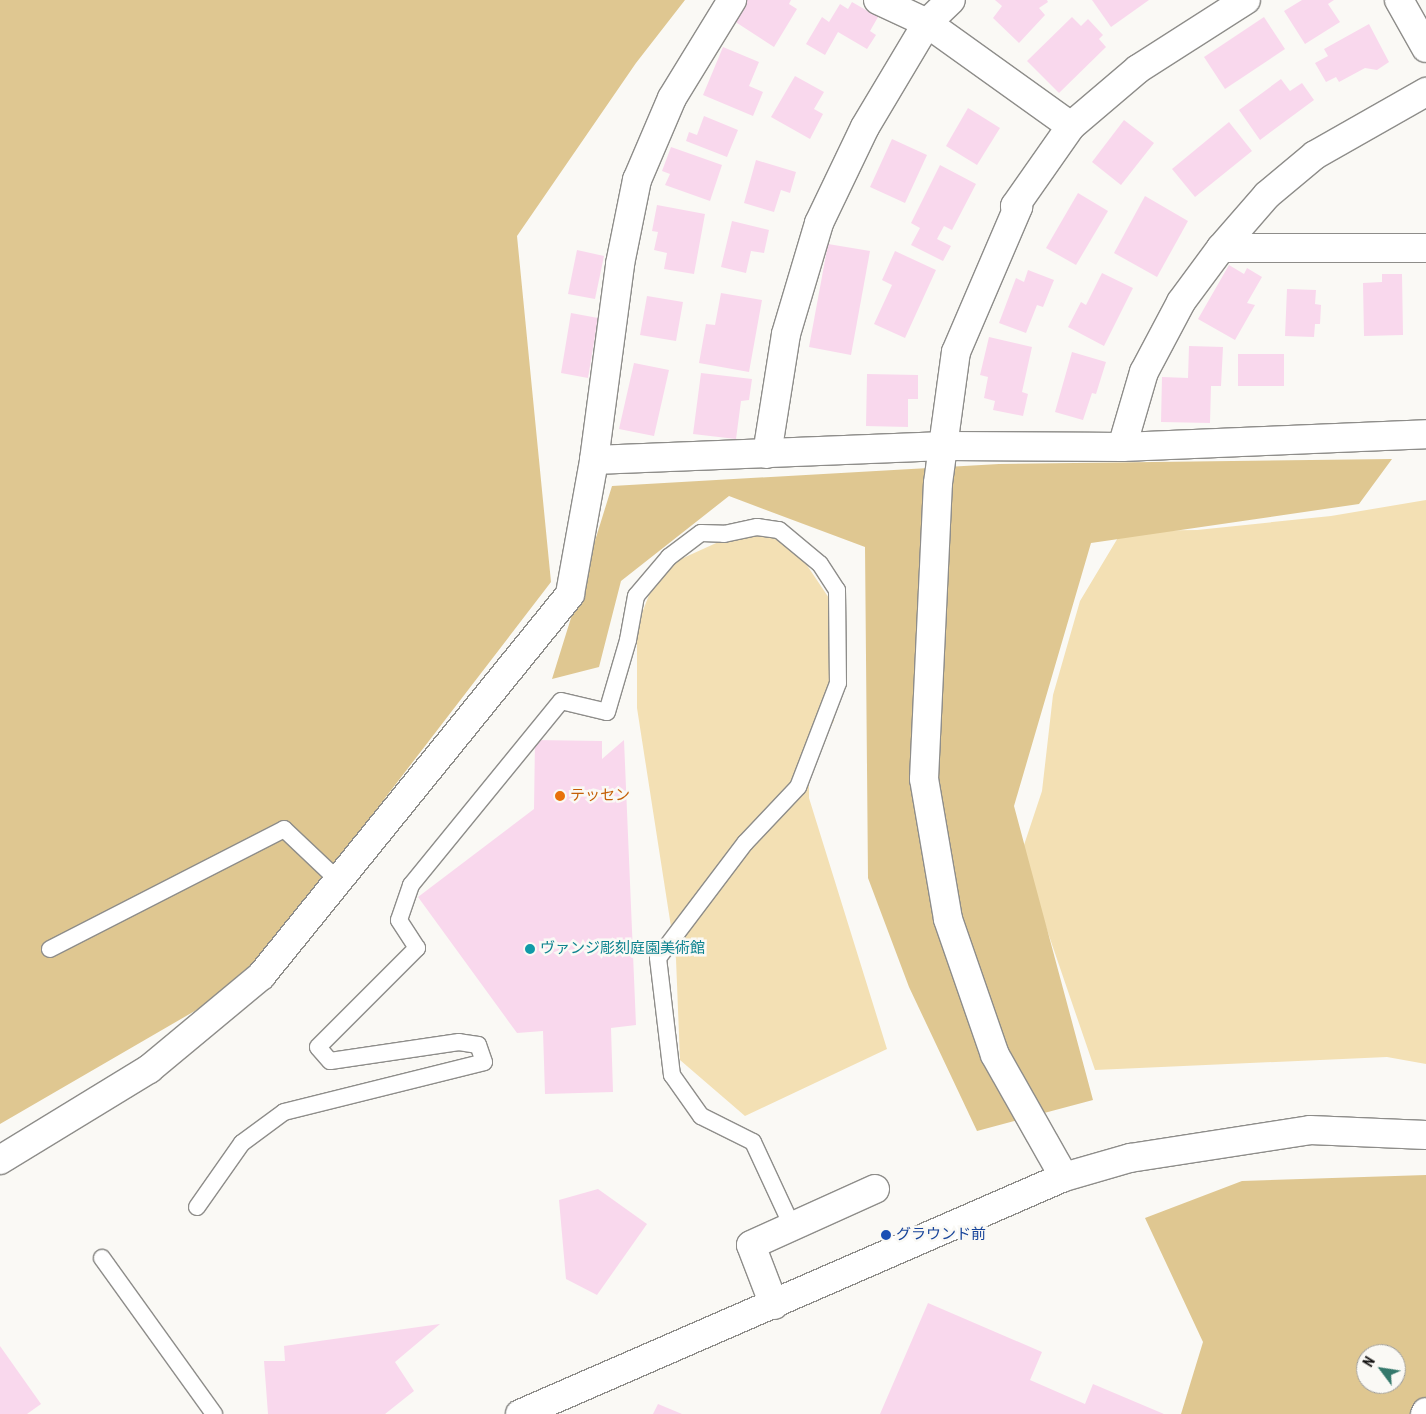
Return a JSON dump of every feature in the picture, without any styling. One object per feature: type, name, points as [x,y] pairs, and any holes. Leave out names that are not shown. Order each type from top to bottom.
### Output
[{"type":"street","points":[[0,1160],[150,1069],[261,976],[570,594],[594,460],[620,264],[637,180],[672,98],[732,0]]},
{"type":"street","points":[[878,0],[928,22],[1070,126]]},
{"type":"street","points":[[768,454],[786,334],[819,223],[865,127],[928,22],[951,0]]},
{"type":"street","points":[[1064,1177],[992,1046],[948,919],[924,780],[938,483],[945,446],[956,352],[1018,207],[1015,206],[1070,126],[1138,69],[1246,0]]},
{"type":"street","points":[[1399,0],[1426,48]]},
{"type":"street","points":[[1122,447],[1144,372],[1181,302],[1221,248],[1267,194],[1315,155],[1426,92]]},
{"type":"street","points":[[1221,248],[1426,248]]},
{"type":"street","points":[[594,460],[945,446],[1122,447],[1426,434]]},
{"type":"street","points":[[520,1414],[774,1305],[1064,1177],[1130,1158],[1310,1130],[1426,1135]]},
{"type":"street","points":[[774,1305],[751,1245],[875,1189]]},
{"type":"lane","points":[[197,1207],[242,1143],[284,1112],[484,1062],[478,1045],[459,1042],[330,1061],[318,1047],[417,948],[399,920],[411,885],[561,701],[607,712],[628,640],[636,596],[670,557],[701,533],[724,534],[757,527],[780,530],[820,564],[837,590],[838,683],[798,787],[745,843],[658,958],[672,1075],[701,1116],[753,1142],[792,1226]]},
{"type":"lane","points":[[50,948],[284,829],[338,880]]},
{"type":"lane","points":[[102,1258],[214,1414]]},
{"type":"shaded area","points":[[0,0],[685,0],[636,63],[517,236],[551,582],[243,983],[0,1124]]},
{"type":"shaded area","points":[[1392,459],[1359,504],[1091,543],[1014,806],[1093,1100],[977,1131],[909,987],[868,878],[865,547],[729,496],[621,581],[599,667],[552,679],[612,486],[999,464]]},
{"type":"shaded area","points":[[1426,500],[1426,1064],[1387,1057],[1095,1070],[1021,854],[1042,791],[1053,695],[1080,601],[1122,531],[1197,530],[1331,516]]},
{"type":"shaded area","points":[[747,529],[788,537],[837,610],[834,721],[809,759],[809,798],[887,1049],[745,1116],[680,1060],[676,959],[637,708],[637,626],[659,569]]},
{"type":"shaded area","points":[[1426,1175],[1426,1414],[1181,1414],[1203,1342],[1145,1218],[1242,1181]]},
{"type":"building","points":[[747,0],[791,0],[789,4],[797,9],[774,47],[734,21]]},
{"type":"building","points":[[995,0],[1047,0],[1048,2],[1039,8],[1045,15],[1019,43],[993,18],[1002,6]]},
{"type":"building","points":[[1092,0],[1149,0],[1111,27]]},
{"type":"building","points":[[1302,0],[1334,0],[1328,4],[1340,22],[1305,44],[1284,11]]},
{"type":"building","points":[[852,2],[878,17],[870,31],[876,35],[867,49],[838,32],[825,55],[806,44],[822,17],[829,22],[840,4],[848,9]]},
{"type":"building","points":[[1072,17],[1081,26],[1088,19],[1103,35],[1099,39],[1106,47],[1059,93],[1027,61]]},
{"type":"building","points":[[1264,17],[1285,49],[1225,89],[1204,57]]},
{"type":"building","points":[[1369,24],[1389,62],[1377,70],[1365,68],[1339,82],[1336,77],[1326,82],[1315,63],[1328,56],[1324,49]]},
{"type":"building","points":[[723,47],[759,62],[749,86],[763,92],[753,116],[703,95]]},
{"type":"building","points":[[795,76],[824,92],[814,109],[823,114],[810,139],[771,117]]},
{"type":"building","points":[[1281,79],[1290,91],[1302,83],[1314,100],[1260,140],[1239,110]]},
{"type":"building","points":[[968,108],[1000,128],[977,165],[946,146]]},
{"type":"building","points":[[704,116],[738,130],[727,157],[686,141],[689,132],[697,135]]},
{"type":"building","points":[[1124,120],[1154,143],[1121,185],[1092,162]]},
{"type":"building","points":[[1229,122],[1252,151],[1195,197],[1172,169]]},
{"type":"building","points":[[892,139],[927,155],[905,203],[870,187]]},
{"type":"building","points":[[671,147],[722,165],[710,201],[665,185],[670,174],[662,171]]},
{"type":"building","points":[[756,160],[796,172],[790,193],[781,190],[774,212],[744,203]]},
{"type":"building","points":[[940,165],[976,184],[952,230],[944,226],[937,239],[951,246],[943,261],[911,245],[920,228],[911,223]]},
{"type":"building","points":[[1078,193],[1108,211],[1076,265],[1046,248]]},
{"type":"building","points":[[1145,196],[1188,221],[1157,277],[1114,253]]},
{"type":"building","points":[[657,205],[705,214],[694,274],[664,269],[667,253],[654,250],[658,232],[652,231]]},
{"type":"building","points":[[732,221],[769,230],[764,253],[751,251],[746,273],[721,267]]},
{"type":"building","points":[[828,244],[870,251],[851,355],[809,347]]},
{"type":"building","points":[[577,250],[604,256],[595,299],[568,294]]},
{"type":"building","points":[[895,251],[936,270],[905,338],[874,324],[892,285],[882,280]]},
{"type":"building","points":[[1229,265],[1244,274],[1247,268],[1262,277],[1247,303],[1255,305],[1235,340],[1198,319]]},
{"type":"building","points":[[1028,270],[1054,280],[1043,307],[1037,305],[1026,333],[999,323],[1016,278],[1024,282]]},
{"type":"building","points":[[1102,273],[1133,288],[1104,346],[1068,327],[1081,302],[1086,305]]},
{"type":"building","points":[[1382,274],[1402,274],[1403,335],[1364,336],[1363,283],[1382,282]]},
{"type":"building","points":[[1287,289],[1316,290],[1315,304],[1321,305],[1320,324],[1315,324],[1314,337],[1285,336]]},
{"type":"building","points":[[721,293],[762,300],[749,372],[699,363],[706,324],[715,325]]},
{"type":"building","points":[[647,296],[683,302],[676,341],[640,335]]},
{"type":"building","points":[[571,313],[598,318],[588,378],[561,373]]},
{"type":"building","points":[[989,337],[1032,347],[1022,392],[1028,394],[1023,416],[993,410],[995,401],[984,398],[988,377],[980,375]]},
{"type":"building","points":[[1189,346],[1223,347],[1221,386],[1211,386],[1210,423],[1161,422],[1162,377],[1188,378]]},
{"type":"building","points":[[1072,352],[1106,362],[1096,394],[1092,393],[1083,420],[1055,412]]},
{"type":"building","points":[[1238,354],[1284,354],[1284,386],[1238,386]]},
{"type":"building","points":[[634,363],[669,370],[654,436],[619,429]]},
{"type":"building","points":[[701,373],[752,379],[749,400],[741,401],[736,439],[693,434]]},
{"type":"building","points":[[867,374],[918,375],[918,399],[908,399],[908,427],[866,426]]},
{"type":"building","points":[[535,740],[602,741],[602,759],[624,740],[636,1025],[611,1028],[613,1092],[545,1094],[543,1031],[517,1033],[418,897],[534,809]]},
{"type":"building","points":[[598,1189],[647,1224],[597,1295],[566,1279],[559,1200]]},
{"type":"building","points":[[928,1303],[1042,1352],[1030,1380],[1085,1404],[1093,1384],[1164,1414],[880,1414]]},
{"type":"building","points":[[440,1324],[395,1362],[414,1391],[385,1414],[268,1414],[264,1361],[285,1361],[284,1346]]},
{"type":"building","points":[[0,1346],[41,1404],[27,1414],[0,1414]]},
{"type":"building","points":[[658,1404],[682,1414],[653,1414]]},
{"type":"place","name":"テッセン","points":[[560,796]]},
{"type":"place","name":"ヴァンジ彫刻庭園美術館","points":[[530,949]]},
{"type":"place","name":"グラウンド前","points":[[886,1235]]}]
